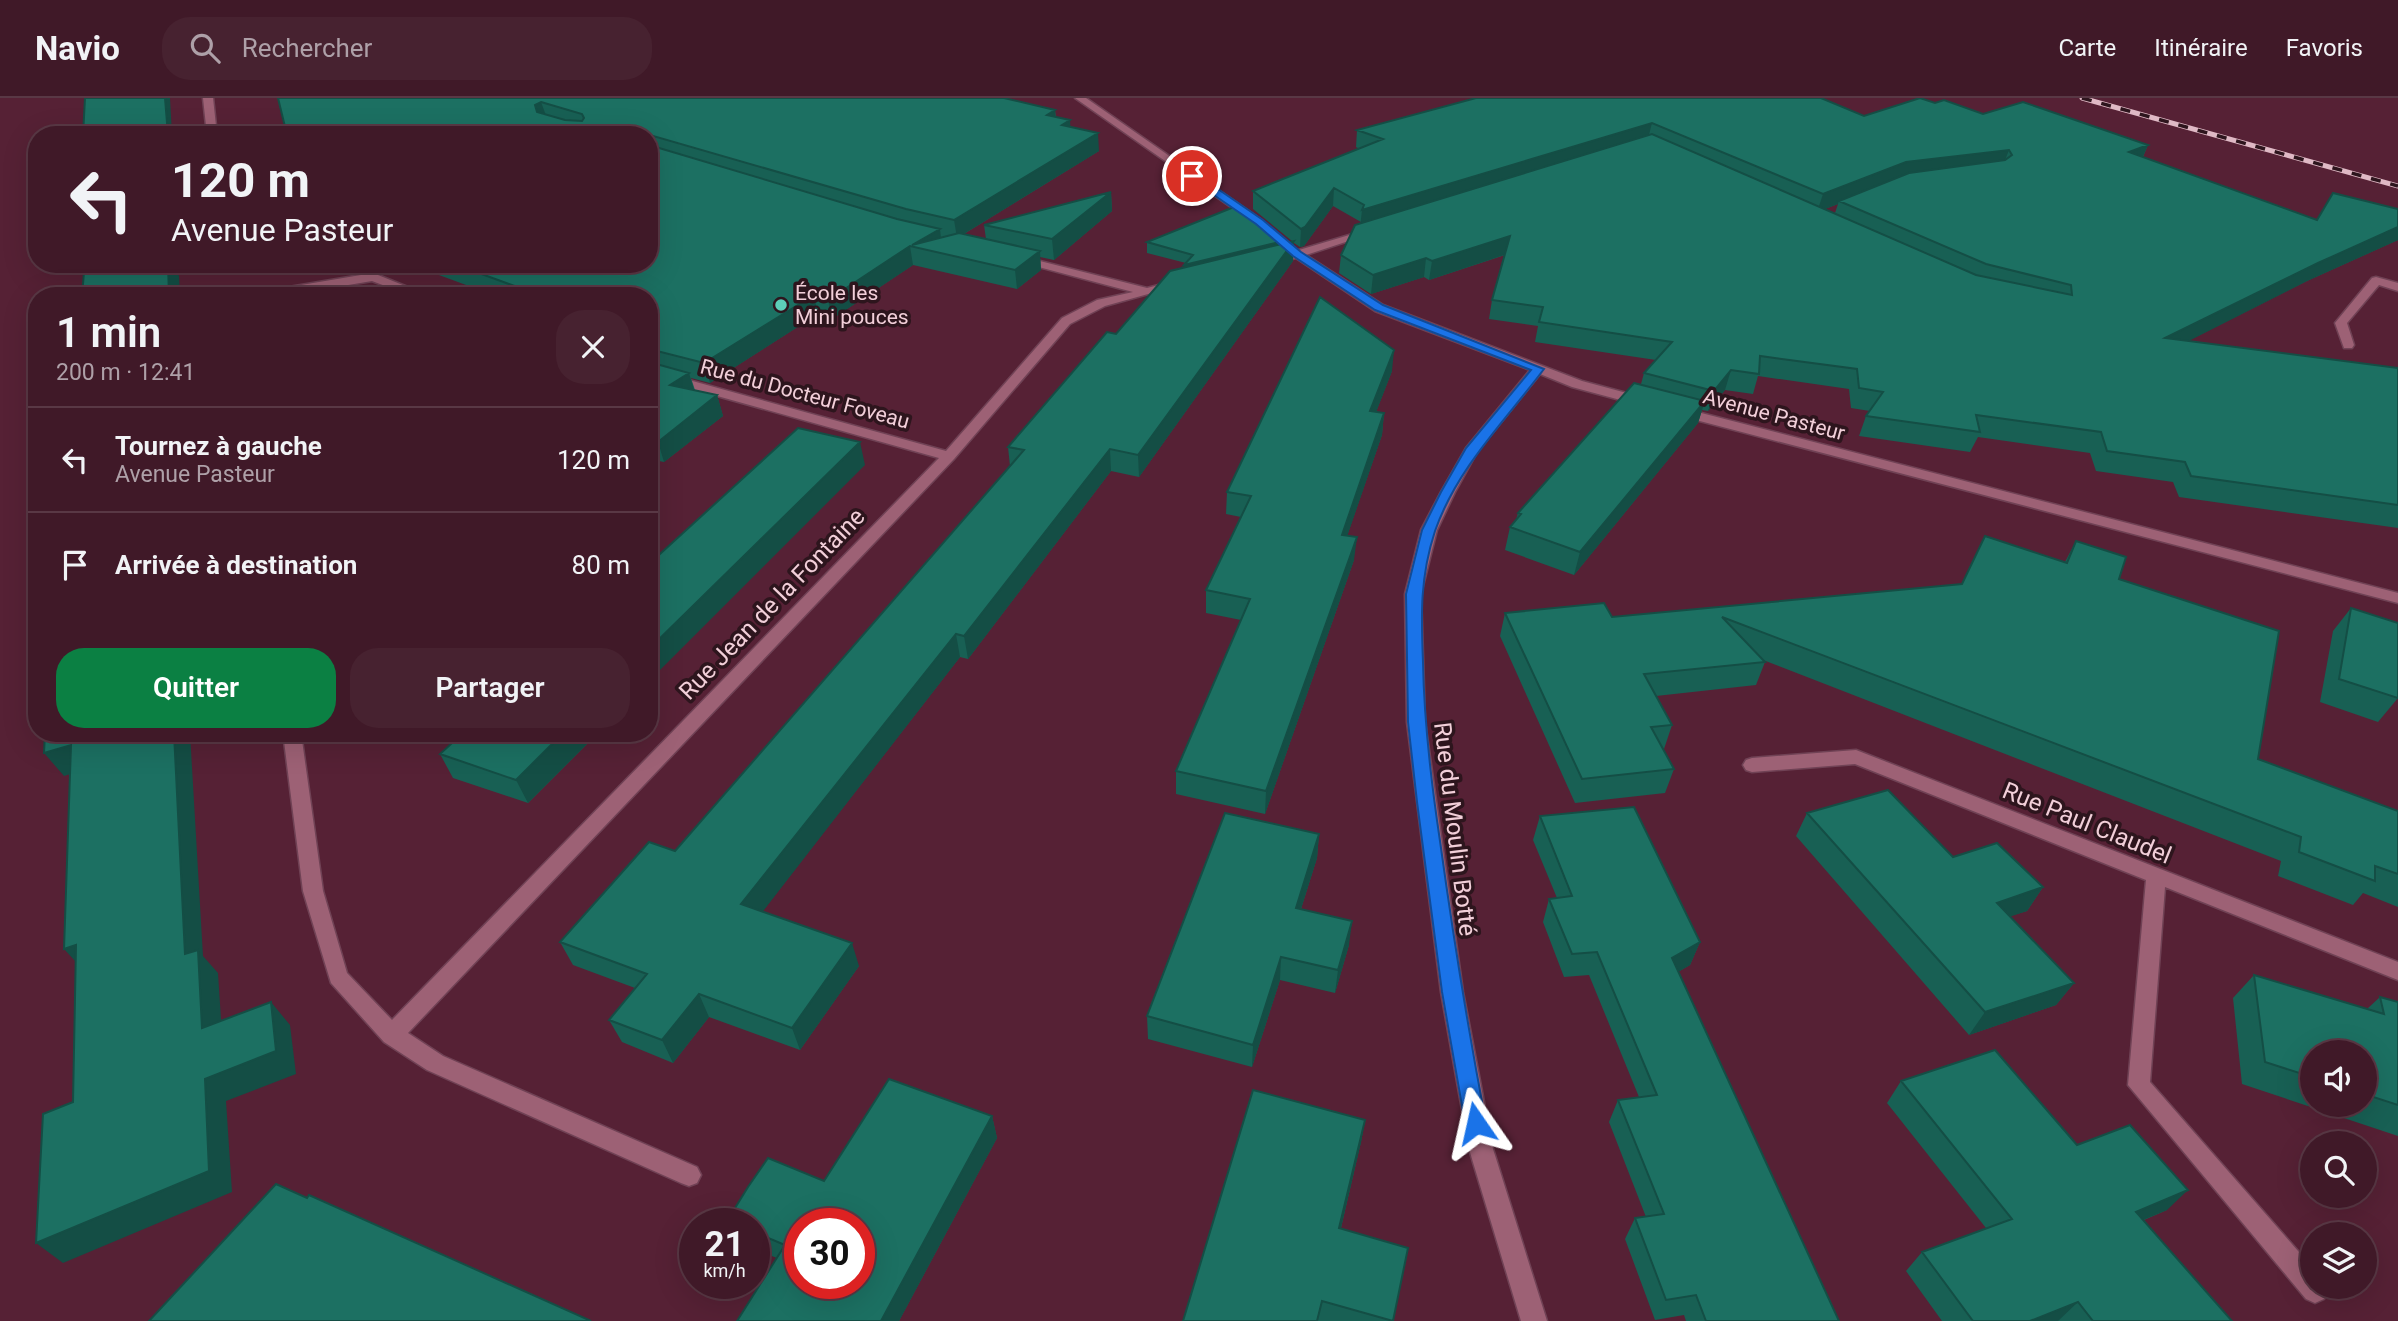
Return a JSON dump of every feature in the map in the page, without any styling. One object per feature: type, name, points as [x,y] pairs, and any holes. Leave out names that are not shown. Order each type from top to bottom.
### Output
[{"type":"street","points":[[208,98],[211,126]]},
{"type":"street","name":"Avenue Pasteur","points":[[1080,98],[1274,234],[1297,254],[1379,307],[1577,384],[2258,564],[2398,598]]},
{"type":"street","points":[[1258,265],[1388,226]]},
{"type":"street","points":[[1012,257],[1145,292]]},
{"type":"street","points":[[313,287],[373,277],[400,287]]},
{"type":"street","name":"Rue Jean de la Fontaine","points":[[392,1035],[949,456],[1066,321],[1101,303],[1195,281]]},
{"type":"street","points":[[2348,345],[2341,323],[2376,281],[2398,287]]},
{"type":"street","name":"Rue du Moulin Botté","points":[[1534,1321],[1481,1149],[1452,992],[1416,722],[1413,594],[1429,530],[1448,492],[1471,451],[1538,369]]},
{"type":"street","name":"Rue du Docteur Foveau","points":[[658,375],[949,456]]},
{"type":"street","points":[[293,742],[313,891],[338,976],[392,1035],[435,1063],[689,1175]]},
{"type":"street","name":"Rue Paul Claudel","points":[[1752,765],[1856,757],[2398,971]]},
{"type":"street","points":[[2156,877],[2139,1085],[2300,1273]]},
{"type":"building","points":[[85,98],[165,98],[167,126],[83,126]]},
{"type":"building","points":[[278,98],[1004,98],[1055,110],[1047,115],[1070,120],[1062,125],[1098,133],[954,220],[906,209],[658,137],[658,126],[285,126]],"holes":[[[541,102],[582,114],[582,121],[565,120],[537,112],[535,105]]]},
{"type":"building","points":[[1476,98],[1821,98],[1864,116],[1920,98],[1935,103],[1944,100],[1983,114],[2023,102],[2148,145],[2129,152],[2317,220],[2333,193],[2398,209],[2398,227],[2165,338],[2398,368],[2398,505],[2191,476],[2185,462],[2107,451],[2101,432],[1976,415],[1980,432],[1866,416],[1883,392],[1859,388],[1857,369],[1760,356],[1759,374],[1731,370],[1714,391],[1644,373],[1672,342],[1539,322],[1543,307],[1492,300],[1510,236],[1432,261],[1426,258],[1373,275],[1341,255],[1355,225],[1652,134],[1976,275],[2072,295],[2071,285],[1986,264],[1839,201],[1909,173],[2005,160],[2012,155],[2009,150],[1906,162],[1823,194],[1652,123],[1362,210],[1364,205],[1334,188],[1301,229],[1253,191],[1383,139],[1357,130]]},
{"type":"building","points":[[658,148],[897,219],[940,229],[912,245],[959,233],[1040,251],[1015,270],[910,246],[828,300],[814,295],[704,363],[658,351],[658,287],[517,287],[479,273],[658,273]]},
{"type":"building","points":[[1111,192],[1052,239],[984,225]]},
{"type":"building","points":[[1239,205],[1284,241],[1184,265],[1193,255],[1147,242]]},
{"type":"building","points":[[1294,241],[1138,455],[1110,449],[964,636],[956,634],[741,904],[852,943],[792,1028],[699,994],[662,1040],[609,1020],[647,974],[560,942],[649,842],[675,851],[1024,450],[1008,447],[1107,332],[1116,334],[1170,271]]},
{"type":"building","points":[[84,273],[168,273],[169,287],[83,287]]},
{"type":"building","points":[[1320,297],[1394,350],[1370,411],[1384,413],[1342,535],[1357,537],[1266,791],[1176,771],[1250,599],[1206,590],[1251,496],[1227,492]]},
{"type":"building","points":[[658,364],[689,373],[670,385],[717,395],[658,442]]},
{"type":"building","points":[[1634,383],[1705,401],[1580,552],[1510,527],[1521,514],[1518,513]]},
{"type":"building","points":[[798,428],[860,442],[658,640],[658,556]]},
{"type":"building","points":[[1985,536],[2067,563],[2076,541],[2126,557],[2119,579],[2279,631],[2258,759],[2398,811],[2398,874],[2375,866],[2375,881],[2299,852],[2301,837],[1722,617],[1765,662],[1644,674],[1672,725],[1651,727],[1674,769],[1582,779],[1505,613],[1604,603],[1612,617],[1962,584]]},
{"type":"building","points":[[2351,608],[2398,623],[2398,698],[2339,679]]},
{"type":"building","points":[[45,742],[174,742],[185,954],[198,950],[202,1028],[271,1002],[276,1051],[205,1079],[209,1171],[36,1243],[43,1114],[73,1102],[76,945],[64,949],[71,745],[44,753]]},
{"type":"building","points":[[453,742],[554,742],[516,780],[440,754]]},
{"type":"building","points":[[1888,790],[1953,857],[1997,843],[2043,887],[1997,903],[2074,983],[1985,1012],[1807,813]]},
{"type":"building","points":[[1634,807],[1700,942],[1672,958],[1839,1321],[1706,1321],[1696,1295],[1666,1300],[1635,1218],[1664,1214],[1618,1100],[1657,1095],[1597,952],[1572,954],[1549,899],[1572,896],[1540,816]]},
{"type":"building","points":[[1225,813],[1319,834],[1296,908],[1352,921],[1338,970],[1281,957],[1253,1045],[1147,1016]]},
{"type":"building","points":[[2254,975],[2384,1014],[2380,997],[2398,1002],[2398,1105],[2377,1098],[2377,1040],[2300,1040],[2300,1073],[2265,1062]]},
{"type":"building","points":[[1995,1050],[2077,1145],[2130,1125],[2188,1190],[2136,1212],[2232,1321],[2093,1321],[2078,1302],[2030,1321],[1973,1321],[1922,1252],[2012,1219],[1901,1081]]},
{"type":"building","points":[[889,1079],[992,1116],[881,1321],[737,1321],[751,1299],[770,1299],[770,1269],[784,1247],[784,1299],[875,1299],[875,1208],[784,1208],[784,1245],[770,1239],[770,1208],[735,1208],[768,1158],[824,1181]]},
{"type":"building","points":[[1253,1090],[1365,1120],[1339,1228],[1408,1248],[1393,1321],[1322,1301],[1317,1321],[1183,1321]]},
{"type":"building","points":[[276,1184],[307,1198],[309,1195],[591,1321],[149,1321]]},
{"type":"railway","points":[[2082,98],[2398,186]]},
{"type":"place","name":"École les Mini pouces","points":[[781,305]]},
{"type":"route","points":[[1192,176],[1260,222],[1297,254],[1379,307],[1538,369],[1471,451],[1448,492],[1429,530],[1413,594],[1416,722],[1452,992],[1476,1123]]}]
